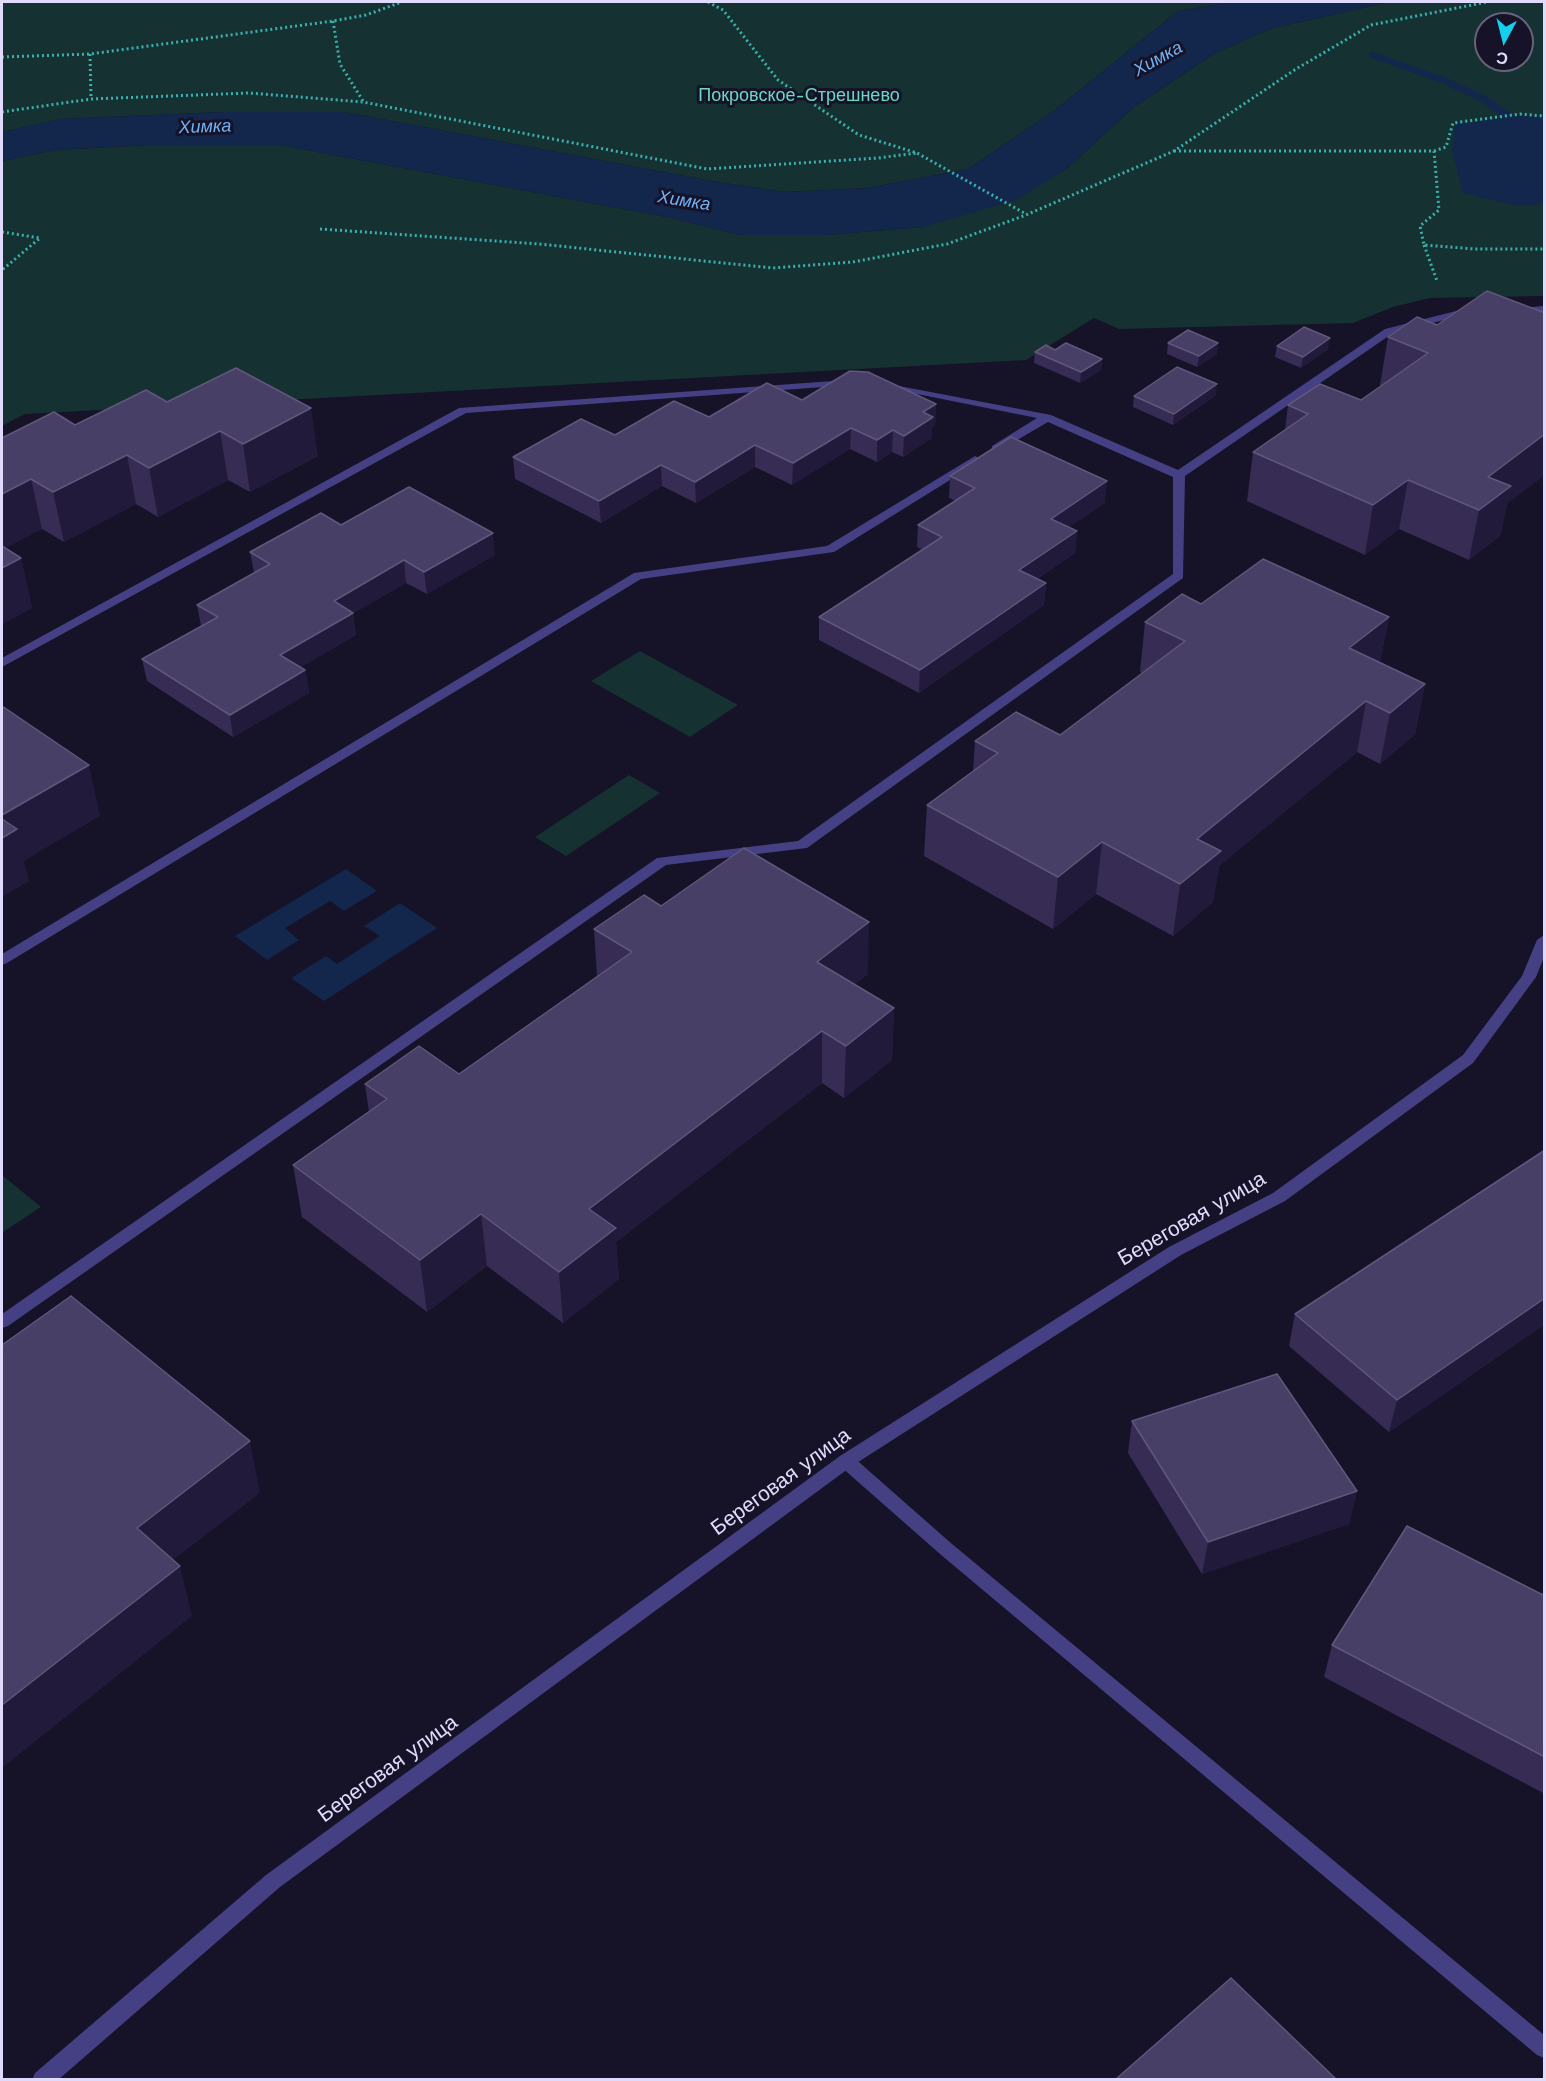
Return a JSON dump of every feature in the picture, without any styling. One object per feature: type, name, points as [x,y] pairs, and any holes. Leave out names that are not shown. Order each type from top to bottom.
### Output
[{"type":"street","points":[[1179,475],[1389,331],[1456,314],[1545,309]]},
{"type":"street","points":[[2,663],[463,410],[864,382],[1047,417],[1179,475]]},
{"type":"street","points":[[2,960],[638,576],[830,549],[1047,417]]},
{"type":"street","points":[[2,1322],[662,861],[802,846],[1179,575],[1179,475]]},
{"type":"street","name":"Береговая улица","points":[[42,2079],[273,1881],[846,1461],[1175,1251],[1279,1197],[1468,1059],[1529,977],[1545,940]]},
{"type":"street","points":[[846,1461],[964,1564],[1545,2048]]},
{"type":"path","points":[[2,57],[90,54],[333,21],[366,15],[402,2]]},
{"type":"path","points":[[708,2],[723,10],[778,80],[859,135],[917,153],[1026,215]]},
{"type":"path","points":[[320,229],[539,244],[772,268],[853,262],[947,244],[1026,215],[1174,151],[1296,69],[1371,25],[1487,2]]},
{"type":"path","points":[[333,21],[340,64],[363,102]]},
{"type":"path","points":[[90,54],[92,99]]},
{"type":"path","points":[[2,112],[92,99],[249,93],[363,102],[707,169],[878,158],[917,153]]},
{"type":"path","points":[[1174,151],[1434,151],[1446,147],[1453,123],[1513,115],[1545,116]]},
{"type":"path","points":[[1434,151],[1439,210],[1420,226],[1424,245],[1439,287]]},
{"type":"path","points":[[2,232],[40,238],[2,270]]},
{"type":"path","points":[[1424,245],[1475,249],[1545,249]]},
{"type":"green space","name":"Покровское-Стрешнево","points":[[2,2],[1233,2],[1178,11],[1055,110],[968,169],[868,188],[784,192],[711,181],[344,112],[223,112],[61,119],[2,132]]},
{"type":"green space","points":[[1389,2],[1544,2],[1544,296],[1430,298],[1393,307],[1353,323],[1119,329],[1094,318],[1026,360],[25,414],[2,426],[2,161],[55,150],[149,145],[280,145],[672,218],[740,235],[825,235],[923,227],[1065,170],[1134,107],[1217,52],[1273,28]]},
{"type":"green space","points":[[640,651],[738,705],[690,737],[591,681]]},
{"type":"green space","points":[[629,775],[660,793],[566,856],[535,837]]},
{"type":"green space","points":[[2,1175],[41,1207],[2,1233]]},
{"type":"water","name":"Химка","points":[[1233,2],[1389,2],[1273,28],[1217,52],[1134,107],[1065,170],[1016,200],[923,227],[825,235],[740,235],[672,218],[280,145],[149,145],[55,150],[2,161],[2,132],[60,119],[223,112],[344,112],[711,181],[784,192],[868,188],[968,169],[1055,110],[1178,11]]},
{"type":"water","points":[[1520,116],[1544,117],[1544,204],[1517,206],[1463,193],[1452,149],[1455,124]]},
{"type":"water","points":[[346,869],[377,891],[344,911],[330,901],[285,928],[299,940],[267,960],[235,936]]},
{"type":"water","points":[[400,903],[437,928],[324,1001],[291,978],[326,956],[337,964],[380,936],[364,926]]},
{"type":"building","points":[[1487,291],[1545,313],[1545,434],[1488,477],[1511,486],[1479,510],[1408,480],[1373,505],[1253,452],[1308,414],[1288,405],[1320,384],[1361,400],[1428,353],[1388,337],[1417,317],[1437,325]]},
{"type":"building","points":[[1304,327],[1330,338],[1303,357],[1277,346]]},
{"type":"building","points":[[1188,330],[1218,343],[1199,356],[1168,343]]},
{"type":"building","points":[[1066,343],[1102,359],[1081,372],[1035,352],[1046,345],[1055,350]]},
{"type":"building","points":[[1177,367],[1217,384],[1174,414],[1134,396]]},
{"type":"building","points":[[236,368],[311,408],[243,444],[220,431],[149,468],[127,455],[53,492],[31,479],[2,494],[2,438],[54,412],[75,425],[146,390],[167,402]]},
{"type":"building","points":[[850,371],[868,372],[936,404],[923,412],[933,417],[904,436],[893,430],[877,440],[851,428],[793,463],[755,445],[695,482],[661,465],[599,501],[513,457],[581,419],[615,435],[674,401],[709,417],[767,383],[802,400]]},
{"type":"building","points":[[1011,437],[1107,481],[1051,519],[1077,531],[1019,570],[1046,583],[920,670],[819,617],[942,537],[918,525],[975,488],[950,476]]},
{"type":"building","points":[[409,487],[493,533],[424,572],[404,560],[334,601],[353,613],[280,655],[305,670],[230,715],[142,659],[218,617],[197,605],[270,564],[250,552],[321,513],[341,525]]},
{"type":"building","points":[[2,546],[21,558],[2,568]]},
{"type":"building","points":[[1263,559],[1389,617],[1349,648],[1425,684],[1390,713],[1366,701],[1197,839],[1221,851],[1180,884],[1102,842],[1058,877],[927,805],[998,753],[975,741],[1016,712],[1060,735],[1185,641],[1145,622],[1182,594],[1201,604]]},
{"type":"building","points":[[2,706],[89,765],[2,815]]},
{"type":"building","points":[[2,819],[17,829],[2,838]]},
{"type":"building","points":[[744,848],[869,922],[817,962],[894,1008],[846,1046],[822,1031],[589,1209],[616,1228],[559,1272],[481,1214],[420,1260],[293,1165],[387,1099],[365,1084],[419,1046],[459,1074],[632,952],[594,929],[644,895],[661,906]]},
{"type":"building","points":[[1545,1150],[1545,1298],[1397,1400],[1295,1314]]},
{"type":"building","points":[[71,1296],[250,1441],[137,1528],[180,1566],[2,1705],[2,1345]]},
{"type":"building","points":[[1277,1374],[1357,1491],[1208,1542],[1132,1421]]},
{"type":"building","points":[[1407,1526],[1545,1596],[1545,1757],[1332,1645]]},
{"type":"building","points":[[1231,1978],[1336,2079],[1116,2079]]},
{"type":"waterway","points":[[1373,55],[1443,80],[1486,100],[1510,117]]}]
